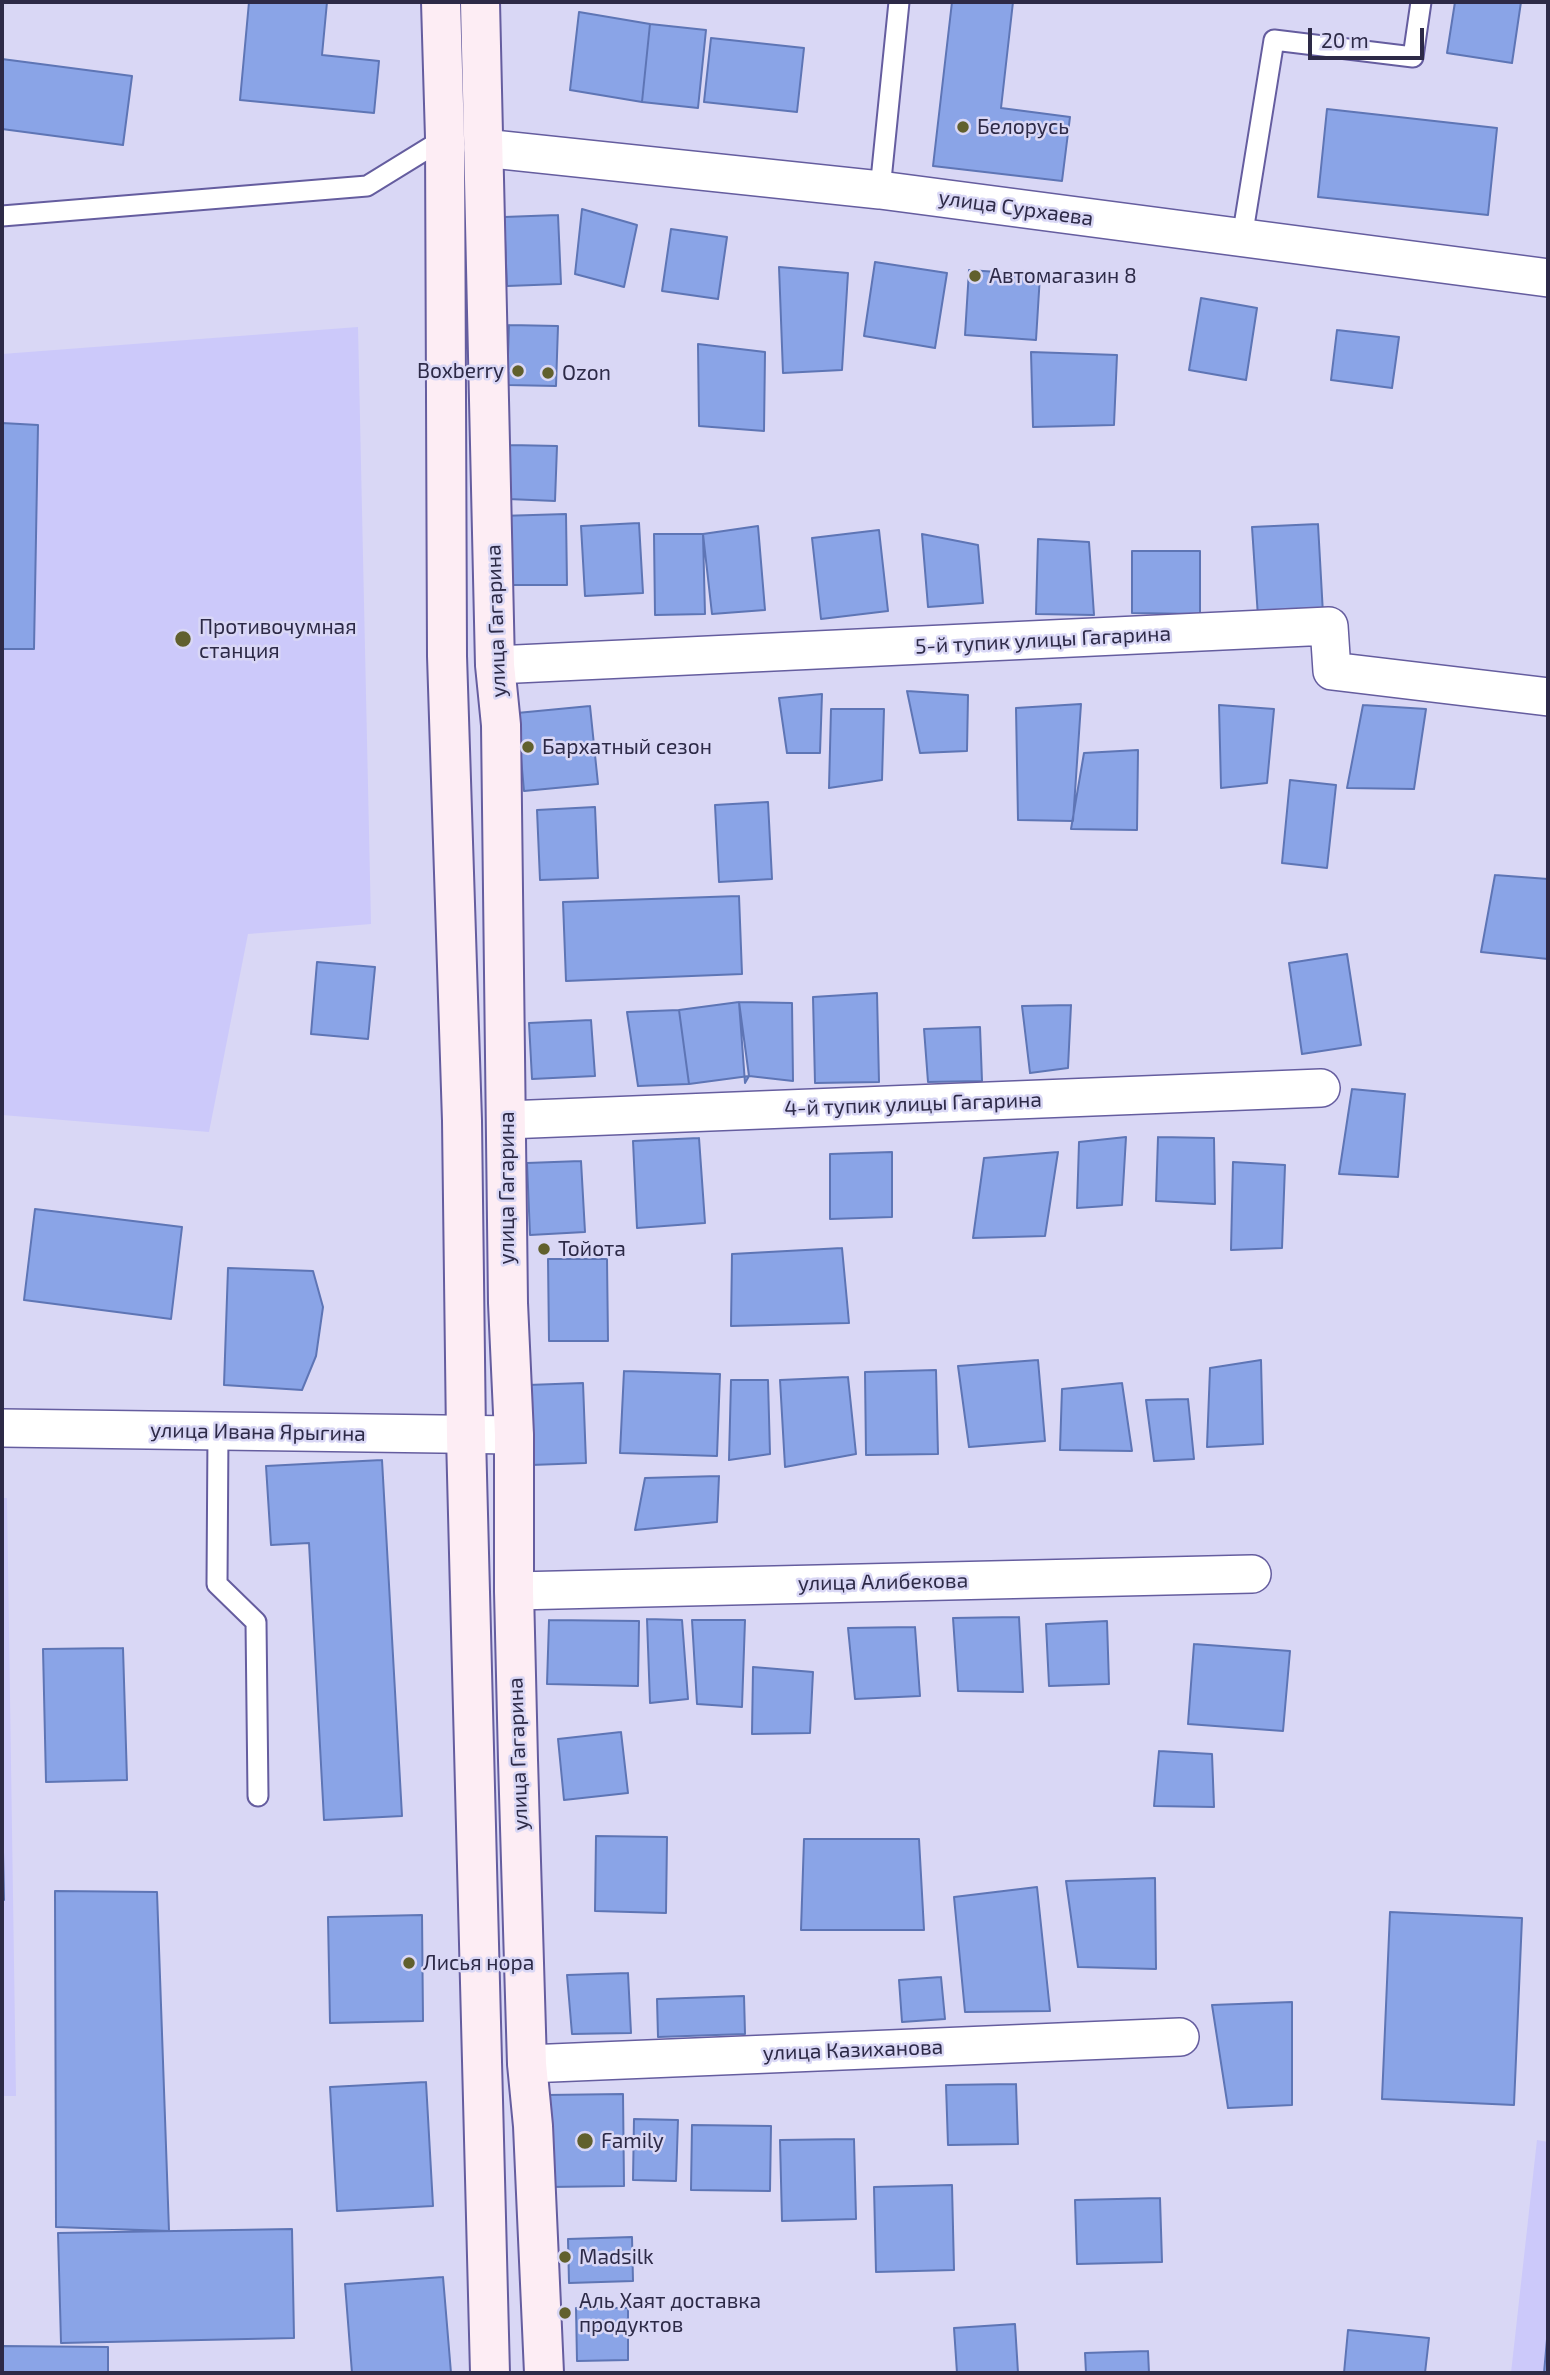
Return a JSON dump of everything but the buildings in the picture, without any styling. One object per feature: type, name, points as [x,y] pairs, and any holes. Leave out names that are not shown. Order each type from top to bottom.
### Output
[{"type":"main road","name":"улица Гагарина","points":[[441,2],[445,138],[447,656],[463,1121],[466,1436],[490,2373]]},
{"type":"main road","name":"улица Гагарина","points":[[480,2],[495,666],[501,725],[508,1303],[514,1436],[514,1591],[527,2064],[533,2126],[544,2373]]},
{"type":"street","name":"улица Сурхаева","points":[[483,148],[880,190],[1548,277]]},
{"type":"street","name":"5-й тупик улицы Гагарина","points":[[495,666],[1329,626],[1332,671],[1548,697]]},
{"type":"street","name":"4-й тупик улицы Гагарина","points":[[506,1120],[1321,1088]]},
{"type":"street","name":"улица Ивана Ярыгина","points":[[2,1428],[514,1436]]},
{"type":"street","name":"улица Алибекова","points":[[514,1591],[1252,1574]]},
{"type":"street","name":"улица Казиханова","points":[[527,2064],[1180,2037]]},
{"type":"lane","points":[[880,190],[899,2]]},
{"type":"lane","points":[[1242,238],[1274,40],[1413,57],[1421,2]]},
{"type":"lane","points":[[2,216],[367,186],[445,138],[483,148]]},
{"type":"lane","points":[[218,1431],[217,1584],[256,1622],[258,1796]]},
{"type":"shaded area","name":"Противочумная станция","points":[[358,327],[371,924],[248,934],[209,1132],[2,1115],[2,354]]},
{"type":"shaded area","points":[[2,1498],[7,1498],[16,2096],[2,2096]]},
{"type":"shaded area","points":[[1537,2140],[1548,2142],[1548,2373],[1511,2373]]},
{"type":"place","name":"Белорусь","points":[[963,127]]},
{"type":"place","name":"Автомагазин 8","points":[[975,276]]},
{"type":"place","name":"Boxberry","points":[[518,371]]},
{"type":"place","name":"Ozon","points":[[548,373]]},
{"type":"place","name":"Противочумная станция","points":[[183,639]]},
{"type":"place","name":"Бархатный сезон","points":[[528,747]]},
{"type":"place","name":"Тойота","points":[[544,1249]]},
{"type":"place","name":"Лисья нора","points":[[409,1963]]},
{"type":"place","name":"Family","points":[[585,2141]]},
{"type":"place","name":"Madsilk","points":[[565,2257]]},
{"type":"place","name":"Аль Хаят доставка продуктов","points":[[565,2313]]}]
